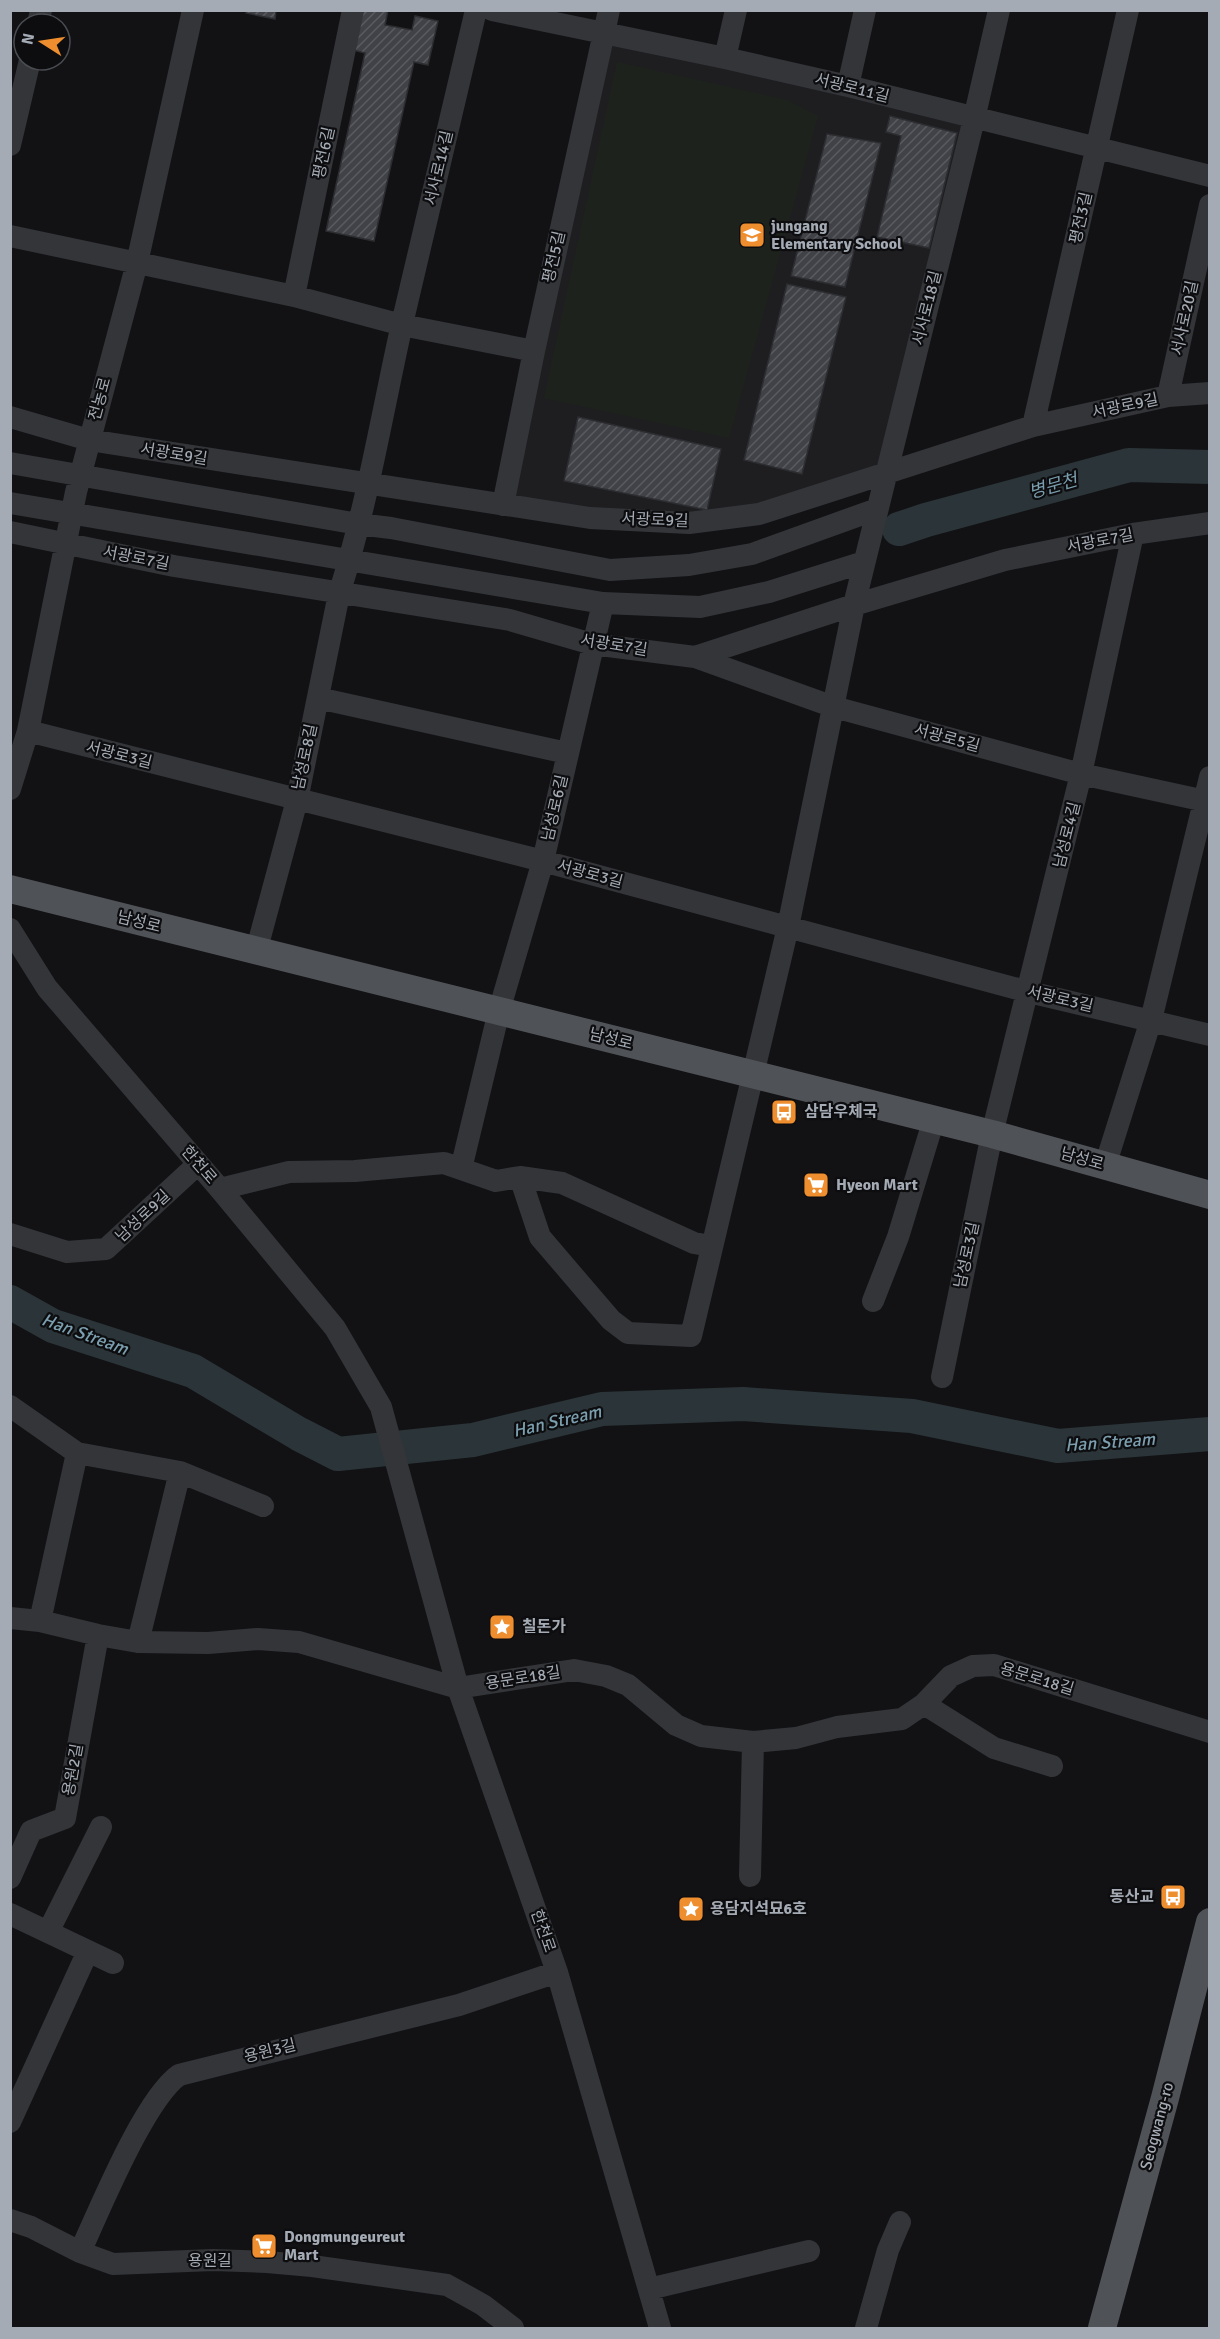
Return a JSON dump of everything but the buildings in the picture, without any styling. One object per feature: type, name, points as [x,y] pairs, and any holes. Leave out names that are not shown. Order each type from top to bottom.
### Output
[{"type":"main road","name":"남성로","points":[[10,889],[934,1119],[1209,1195]]},
{"type":"main road","name":"Seogwang-ro","points":[[1102,2328],[1165,2098],[1209,1922]]},
{"type":"street","name":"전농로","points":[[10,789],[28,731],[65,544],[89,440],[137,262],[193,10]]},
{"type":"street","name":"평전6길","points":[[294,296],[353,10]]},
{"type":"street","name":"서사로14길","points":[[350,561],[402,325],[476,10]]},
{"type":"street","name":"서광로11길","points":[[492,10],[848,86],[1209,176]]},
{"type":"street","name":"평전5길","points":[[503,505],[534,351],[609,10]]},
{"type":"street","points":[[725,58],[736,10]]},
{"type":"street","points":[[848,86],[865,10]]},
{"type":"street","name":"서사로18길","points":[[854,605],[999,10]]},
{"type":"street","name":"평전3길","points":[[1033,426],[1128,10]]},
{"type":"street","points":[[10,145],[27,72]]},
{"type":"street","name":"서사로20길","points":[[1168,396],[1209,205]]},
{"type":"street","points":[[10,236],[294,296],[402,325],[534,351]]},
{"type":"street","name":"서광로9길","points":[[10,417],[89,440],[503,505],[590,518],[689,523],[759,514],[1033,426],[1168,396],[1209,393]]},
{"type":"street","points":[[10,463],[391,528],[610,570],[689,565],[752,554],[877,509]]},
{"type":"street","points":[[10,503],[603,603],[700,607],[769,592],[864,562]]},
{"type":"street","name":"서광로7길","points":[[10,532],[339,594],[510,621],[592,644],[695,657],[854,605],[1005,560],[1133,534],[1209,523]]},
{"type":"street","name":"남성로4길","points":[[992,1134],[1029,992],[1081,774],[1133,534]]},
{"type":"street","name":"남성로8길","points":[[256,952],[297,800],[339,594],[350,561]]},
{"type":"street","name":"남성로6길","points":[[461,1169],[499,1011],[543,861],[603,603]]},
{"type":"street","points":[[520,1177],[540,1237],[611,1320],[628,1333],[691,1336],[788,927],[854,605]]},
{"type":"street","name":"서광로5길","points":[[695,657],[834,707],[1081,774],[1207,801]]},
{"type":"street","points":[[318,698],[567,753]]},
{"type":"street","name":"서광로3길","points":[[28,731],[543,861],[1029,992],[1209,1035]]},
{"type":"street","points":[[1106,1166],[1151,1020],[1207,801],[1209,777]]},
{"type":"street","name":"한천로","points":[[10,929],[47,988],[220,1189],[335,1328],[381,1407],[458,1689],[557,1972],[660,2328]]},
{"type":"street","points":[[873,1301],[898,1237],[934,1119]]},
{"type":"street","name":"남성로3길","points":[[942,1377],[992,1134]]},
{"type":"street","points":[[220,1189],[289,1172],[355,1171],[444,1163],[496,1181],[520,1177],[562,1184],[694,1243],[711,1246]]},
{"type":"street","name":"남성로9길","points":[[10,1234],[67,1252],[106,1249],[198,1164]]},
{"type":"street","points":[[10,1406],[77,1453],[180,1472],[263,1506]]},
{"type":"street","points":[[40,1621],[77,1453]]},
{"type":"street","points":[[138,1642],[180,1472]]},
{"type":"street","name":"용문로18길","points":[[10,1618],[40,1621],[138,1642],[258,1639],[299,1642],[458,1689],[574,1670],[606,1676],[628,1685],[676,1725],[701,1736],[753,1742],[796,1738],[837,1727],[903,1719],[924,1704],[951,1676],[973,1666],[994,1665],[1209,1732]]},
{"type":"street","name":"용원2길","points":[[10,1878],[31,1831],[65,1818],[98,1635]]},
{"type":"street","points":[[924,1704],[994,1748],[1052,1766]]},
{"type":"street","points":[[750,1876],[753,1742]]},
{"type":"street","points":[[48,1932],[100,1827]]},
{"type":"street","points":[[10,1914],[113,1963]]},
{"type":"street","points":[[10,2122],[88,1951]]},
{"type":"street","name":"용원3길","points":[[80,2252],[145,2118],[169,2082],[179,2074],[459,2005],[557,1972]]},
{"type":"street","name":"용원길","points":[[10,2220],[31,2227],[80,2252],[113,2264],[213,2260],[267,2262],[447,2285],[483,2305],[513,2328]]},
{"type":"street","points":[[867,2328],[888,2250],[900,2222]]},
{"type":"street","points":[[649,2289],[809,2251]]},
{"type":"shaded area","name":"jungang Elementary School","points":[[604,35],[974,119],[886,472],[689,523],[503,505]]},
{"type":"shaded area","points":[[617,62],[787,100],[818,116],[729,438],[544,398]]},
{"type":"waterway","name":"병문천","points":[[899,529],[1129,465],[1210,467]]},
{"type":"waterway","name":"Han Stream","points":[[10,1302],[53,1326],[193,1371],[299,1434],[338,1454],[473,1440],[602,1409],[743,1404],[912,1416],[1058,1446],[1210,1434]]},
{"type":"place","name":"jungang Elementary School","points":[[752,235]]},
{"type":"place","name":"삼담우체국","points":[[784,1112]]},
{"type":"place","name":"Hyeon Mart","points":[[816,1185]]},
{"type":"place","name":"칠돈가","points":[[502,1627]]},
{"type":"place","name":"동산교","points":[[1173,1897]]},
{"type":"place","name":"용담지석묘6호","points":[[691,1909]]},
{"type":"place","name":"Dongmungeureut Mart","points":[[264,2246]]}]
